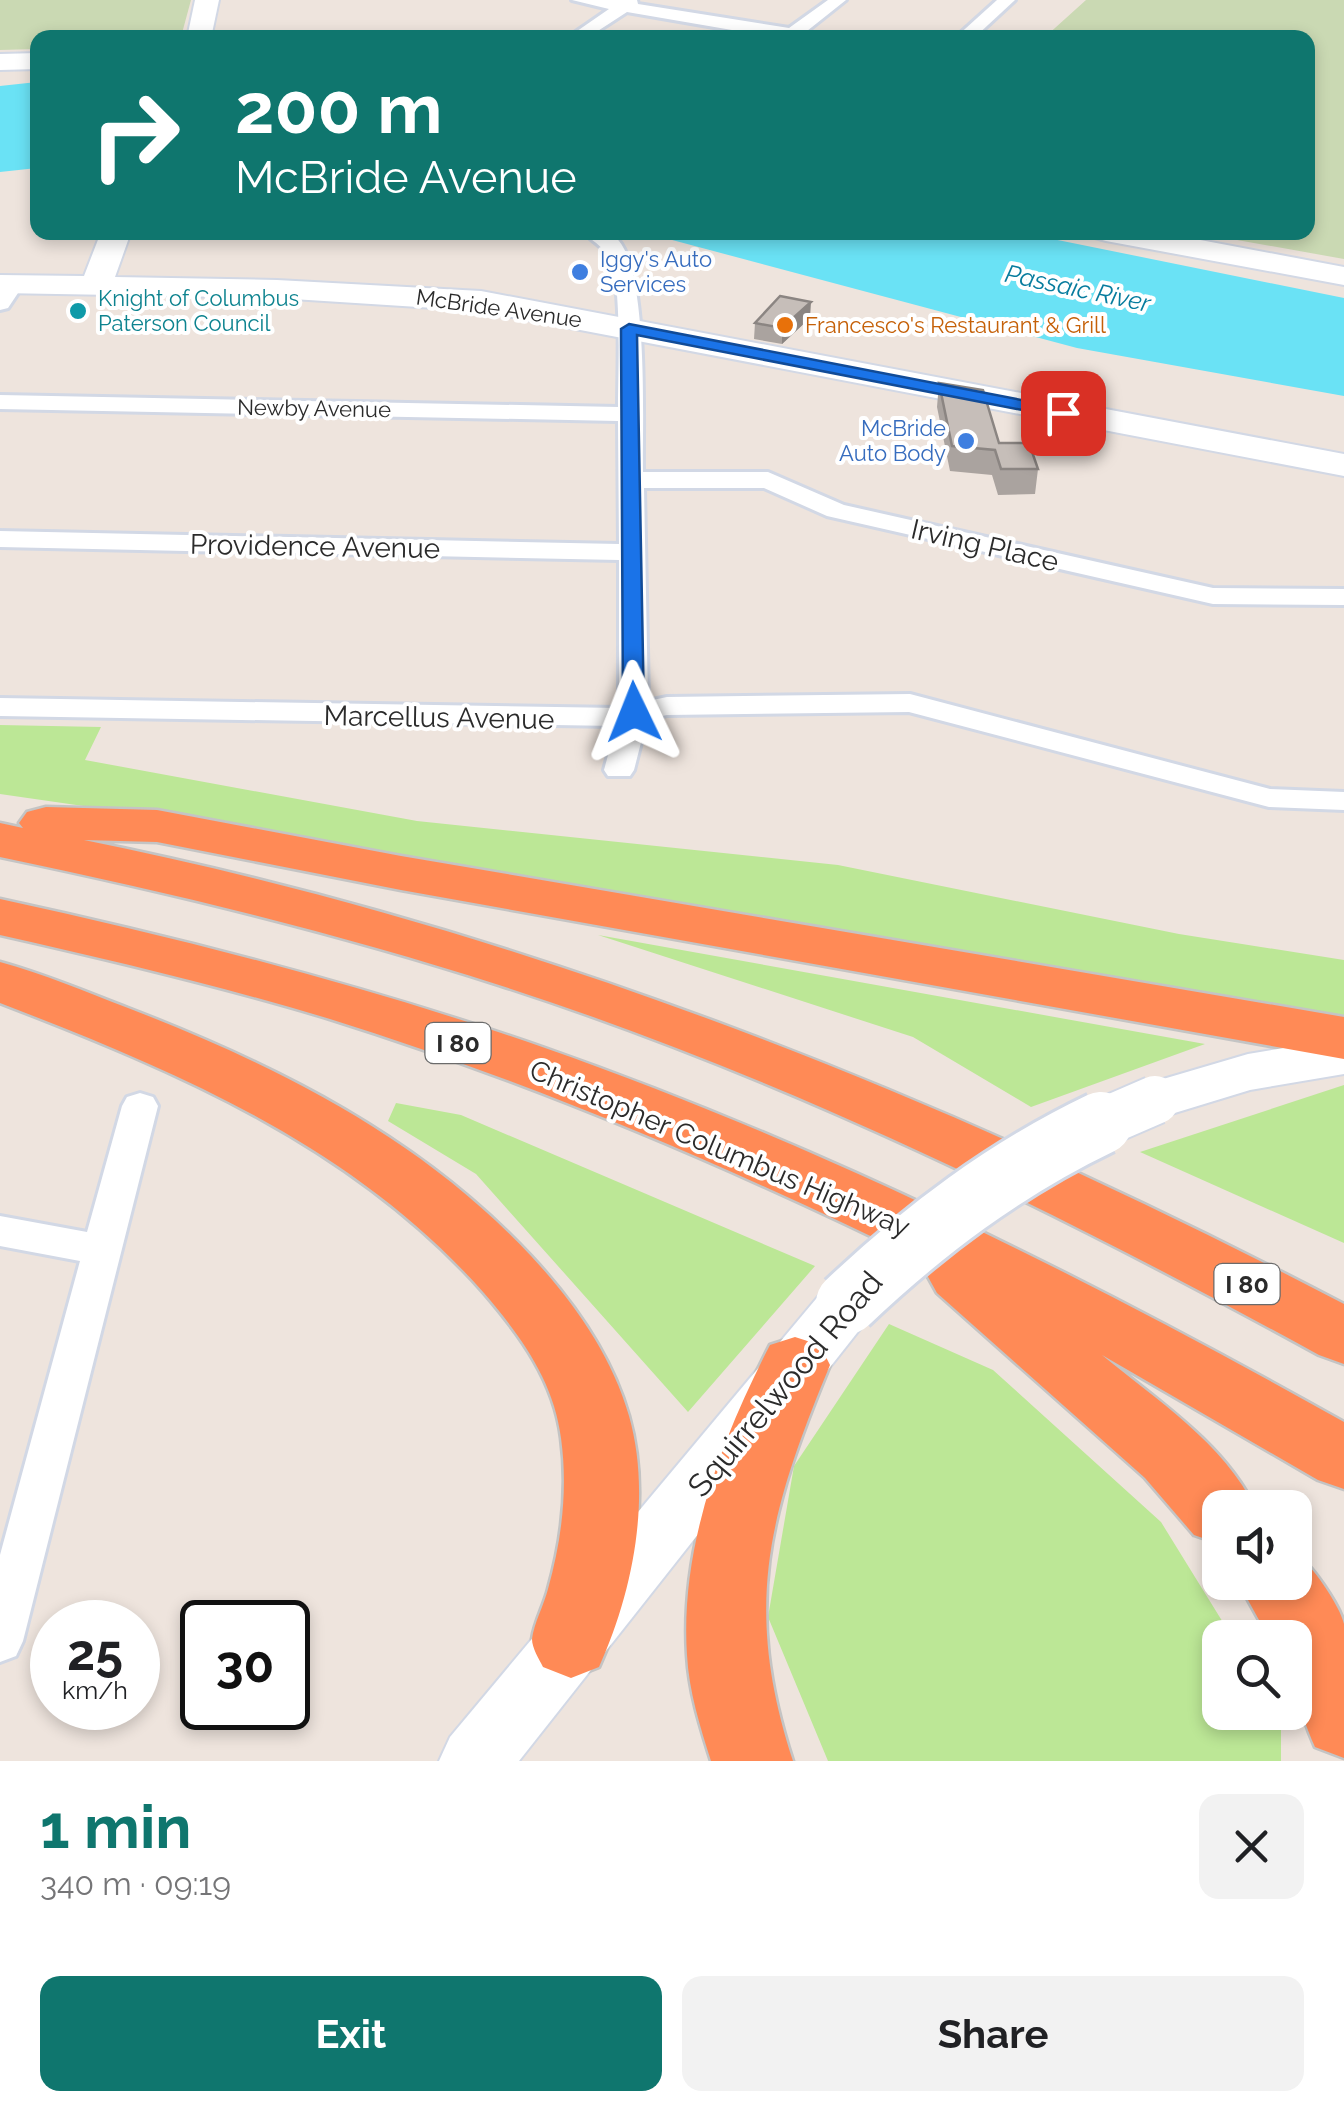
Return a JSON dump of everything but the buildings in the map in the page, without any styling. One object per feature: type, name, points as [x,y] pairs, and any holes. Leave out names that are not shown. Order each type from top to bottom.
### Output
[{"type":"highway","points":[[0,822],[157,826],[1344,1038]]},
{"type":"highway","name":"I 80","points":[[0,840],[277,901],[416,940],[602,1000],[829,1086],[1149,1232],[1344,1336]]},
{"type":"highway","name":"Christopher Columbus Highway","points":[[0,917],[237,974],[400,1023],[626,1104],[899,1221],[1121,1334],[1344,1458]]},
{"type":"highway","points":[[0,981],[217,1065],[328,1124],[435,1200],[515,1282],[566,1354],[596,1431],[601,1476],[600,1528],[591,1584],[572,1642]]},
{"type":"highway","points":[[899,1221],[1171,1456],[1202,1491]]},
{"type":"highway","points":[[1149,1232],[1344,1304]]},
{"type":"highway","points":[[752,1761],[732,1696],[724,1636],[726,1578],[747,1481],[795,1364]]},
{"type":"highway","points":[[1287,1600],[1334,1686],[1344,1720]]},
{"type":"main road","points":[[200,30],[206,0]]},
{"type":"main road","points":[[0,62],[30,60]]},
{"type":"main road","points":[[96,285],[113,240]]},
{"type":"main road","points":[[1149,240],[1344,276]]},
{"type":"main road","name":"McBride Avenue","points":[[4,290],[96,285],[481,300],[1344,465]]},
{"type":"main road","name":"Squirrelwood Road","points":[[475,1761],[795,1364],[895,1255],[1000,1174],[1055,1143],[1156,1100],[1248,1072],[1344,1056]]},
{"type":"street","points":[[580,0],[630,3],[764,30]]},
{"type":"street","points":[[796,30],[838,0]]},
{"type":"street","points":[[972,30],[1008,0]]},
{"type":"street","points":[[588,30],[630,3]]},
{"type":"street","points":[[606,240],[622,262],[629,329],[634,712],[620,770]]},
{"type":"street","name":"Newby Avenue","points":[[0,402],[628,414]]},
{"type":"street","name":"Irving Place","points":[[631,480],[768,480],[836,511],[1213,596],[1344,596]]},
{"type":"street","name":"Providence Avenue","points":[[0,539],[629,552]]},
{"type":"street","name":"Marcellus Avenue","points":[[0,707],[607,719],[667,706],[910,703],[1269,798],[1344,801]]},
{"type":"street","points":[[0,1641],[140,1106]]},
{"type":"street","points":[[0,1231],[102,1250]]},
{"type":"green space","points":[[0,0],[191,0],[183,30],[30,30],[30,49],[0,50]]},
{"type":"green space","points":[[1086,0],[1344,0],[1344,259],[1237,240],[1315,240],[1315,30],[1053,30]]},
{"type":"green space","points":[[0,725],[101,727],[85,760],[417,821],[838,865],[1179,934],[1344,960],[1344,1018],[215,825],[0,794]]},
{"type":"green space","points":[[598,935],[1205,1044],[1031,1107],[913,1037]]},
{"type":"green space","points":[[1344,1085],[1344,1243],[1140,1152]]},
{"type":"green space","points":[[396,1103],[461,1115],[815,1266],[688,1412],[476,1174],[388,1121]]},
{"type":"green space","points":[[889,1324],[993,1370],[1161,1522],[1202,1588],[1202,1600],[1209,1600],[1222,1620],[1202,1620],[1202,1730],[1281,1730],[1281,1761],[828,1761],[768,1617],[794,1466]]},
{"type":"water","points":[[30,83],[30,169],[0,172],[0,86]]},
{"type":"water","name":"Passaic River","points":[[672,240],[1058,240],[1344,298],[1344,396],[1077,348]]},
{"type":"place","name":"Iggy's Auto Services","points":[[580,272]]},
{"type":"place","name":"Knight of Columbus Paterson Council","points":[[78,311]]},
{"type":"place","name":"Francesco's Restaurant & Grill","points":[[785,325]]},
{"type":"place","name":"McBride Auto Body","points":[[966,441]]},
{"type":"route","points":[[634,712],[629,329],[1063,413]]}]
